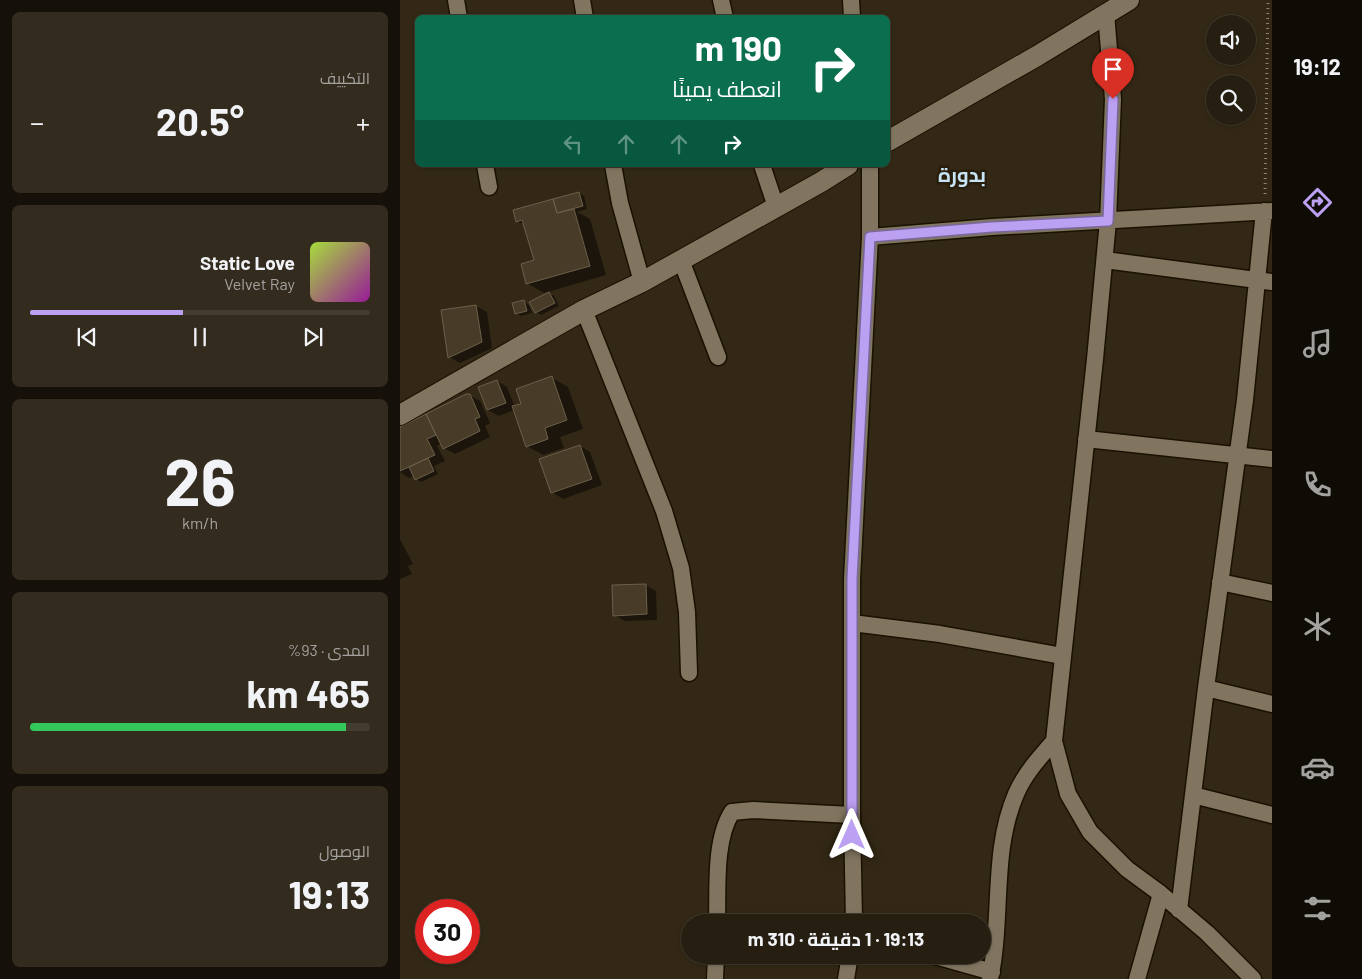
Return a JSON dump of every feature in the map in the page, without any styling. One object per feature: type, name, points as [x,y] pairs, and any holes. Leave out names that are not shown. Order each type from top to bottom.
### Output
[{"type":"street","points":[[456,0],[458,15]]},
{"type":"street","points":[[582,0],[584,15]]},
{"type":"street","points":[[721,0],[724,15]]},
{"type":"street","points":[[851,0],[852,15]]},
{"type":"street","points":[[890,140],[1037,56],[1129,0]]},
{"type":"street","points":[[1106,13],[1113,99],[1108,221],[1054,741],[1068,794],[1090,832],[1127,869],[1161,894],[1207,933],[1248,977]]},
{"type":"street","points":[[485,167],[489,186]]},
{"type":"street","points":[[612,167],[620,203],[642,282]]},
{"type":"street","points":[[763,167],[776,207]]},
{"type":"street","points":[[400,415],[584,310],[642,282],[845,167]]},
{"type":"street","points":[[854,914],[852,579],[870,237],[870,167]]},
{"type":"street","points":[[870,237],[992,227],[1268,211],[1265,281],[1245,400],[1220,582],[1179,910]]},
{"type":"street","points":[[681,260],[718,357]]},
{"type":"street","points":[[1105,260],[1265,281]]},
{"type":"street","points":[[584,310],[664,511],[681,568],[687,612],[689,673]]},
{"type":"street","points":[[1086,439],[1272,458]]},
{"type":"street","points":[[1220,582],[1272,593]]},
{"type":"street","points":[[852,623],[940,634],[1063,656]]},
{"type":"street","points":[[1206,688],[1272,704]]},
{"type":"street","points":[[959,964],[991,975],[1000,869],[1007,821],[1017,793],[1034,764],[1054,741]]},
{"type":"street","points":[[1193,795],[1272,815]]},
{"type":"street","points":[[717,914],[720,853],[725,822],[732,812],[753,810],[852,815]]},
{"type":"street","points":[[1137,979],[1161,894]]},
{"type":"street","points":[[715,979],[716,964]]},
{"type":"street","points":[[846,979],[848,964]]},
{"type":"path","points":[[1268,0],[1268,211]]},
{"type":"building","points":[[579,192],[583,206],[557,213],[553,199]]},
{"type":"building","points":[[553,199],[557,213],[574,209],[590,266],[526,284],[521,264],[534,260],[522,220],[516,222],[513,210]]},
{"type":"building","points":[[549,292],[555,303],[535,313],[529,302]]},
{"type":"building","points":[[524,300],[527,311],[515,314],[512,303]]},
{"type":"building","points":[[476,305],[482,342],[448,358],[441,310]]},
{"type":"building","points":[[552,376],[567,420],[545,428],[548,439],[526,447],[512,406],[521,404],[516,389]]},
{"type":"building","points":[[497,380],[506,403],[487,410],[478,387]]},
{"type":"building","points":[[466,394],[470,394],[480,417],[475,419],[480,431],[443,449],[426,414]]},
{"type":"building","points":[[426,414],[436,435],[427,439],[435,455],[400,471],[400,427]]},
{"type":"building","points":[[580,445],[592,479],[551,493],[539,459]]},
{"type":"building","points":[[428,458],[434,471],[415,480],[409,467]]},
{"type":"building","points":[[646,584],[647,614],[613,616],[612,585]]},
{"type":"district","name":"بدورة","points":[[962,174]]},
{"type":"route","points":[[852,835],[852,579],[870,237],[992,227],[1108,221],[1113,99]]}]
